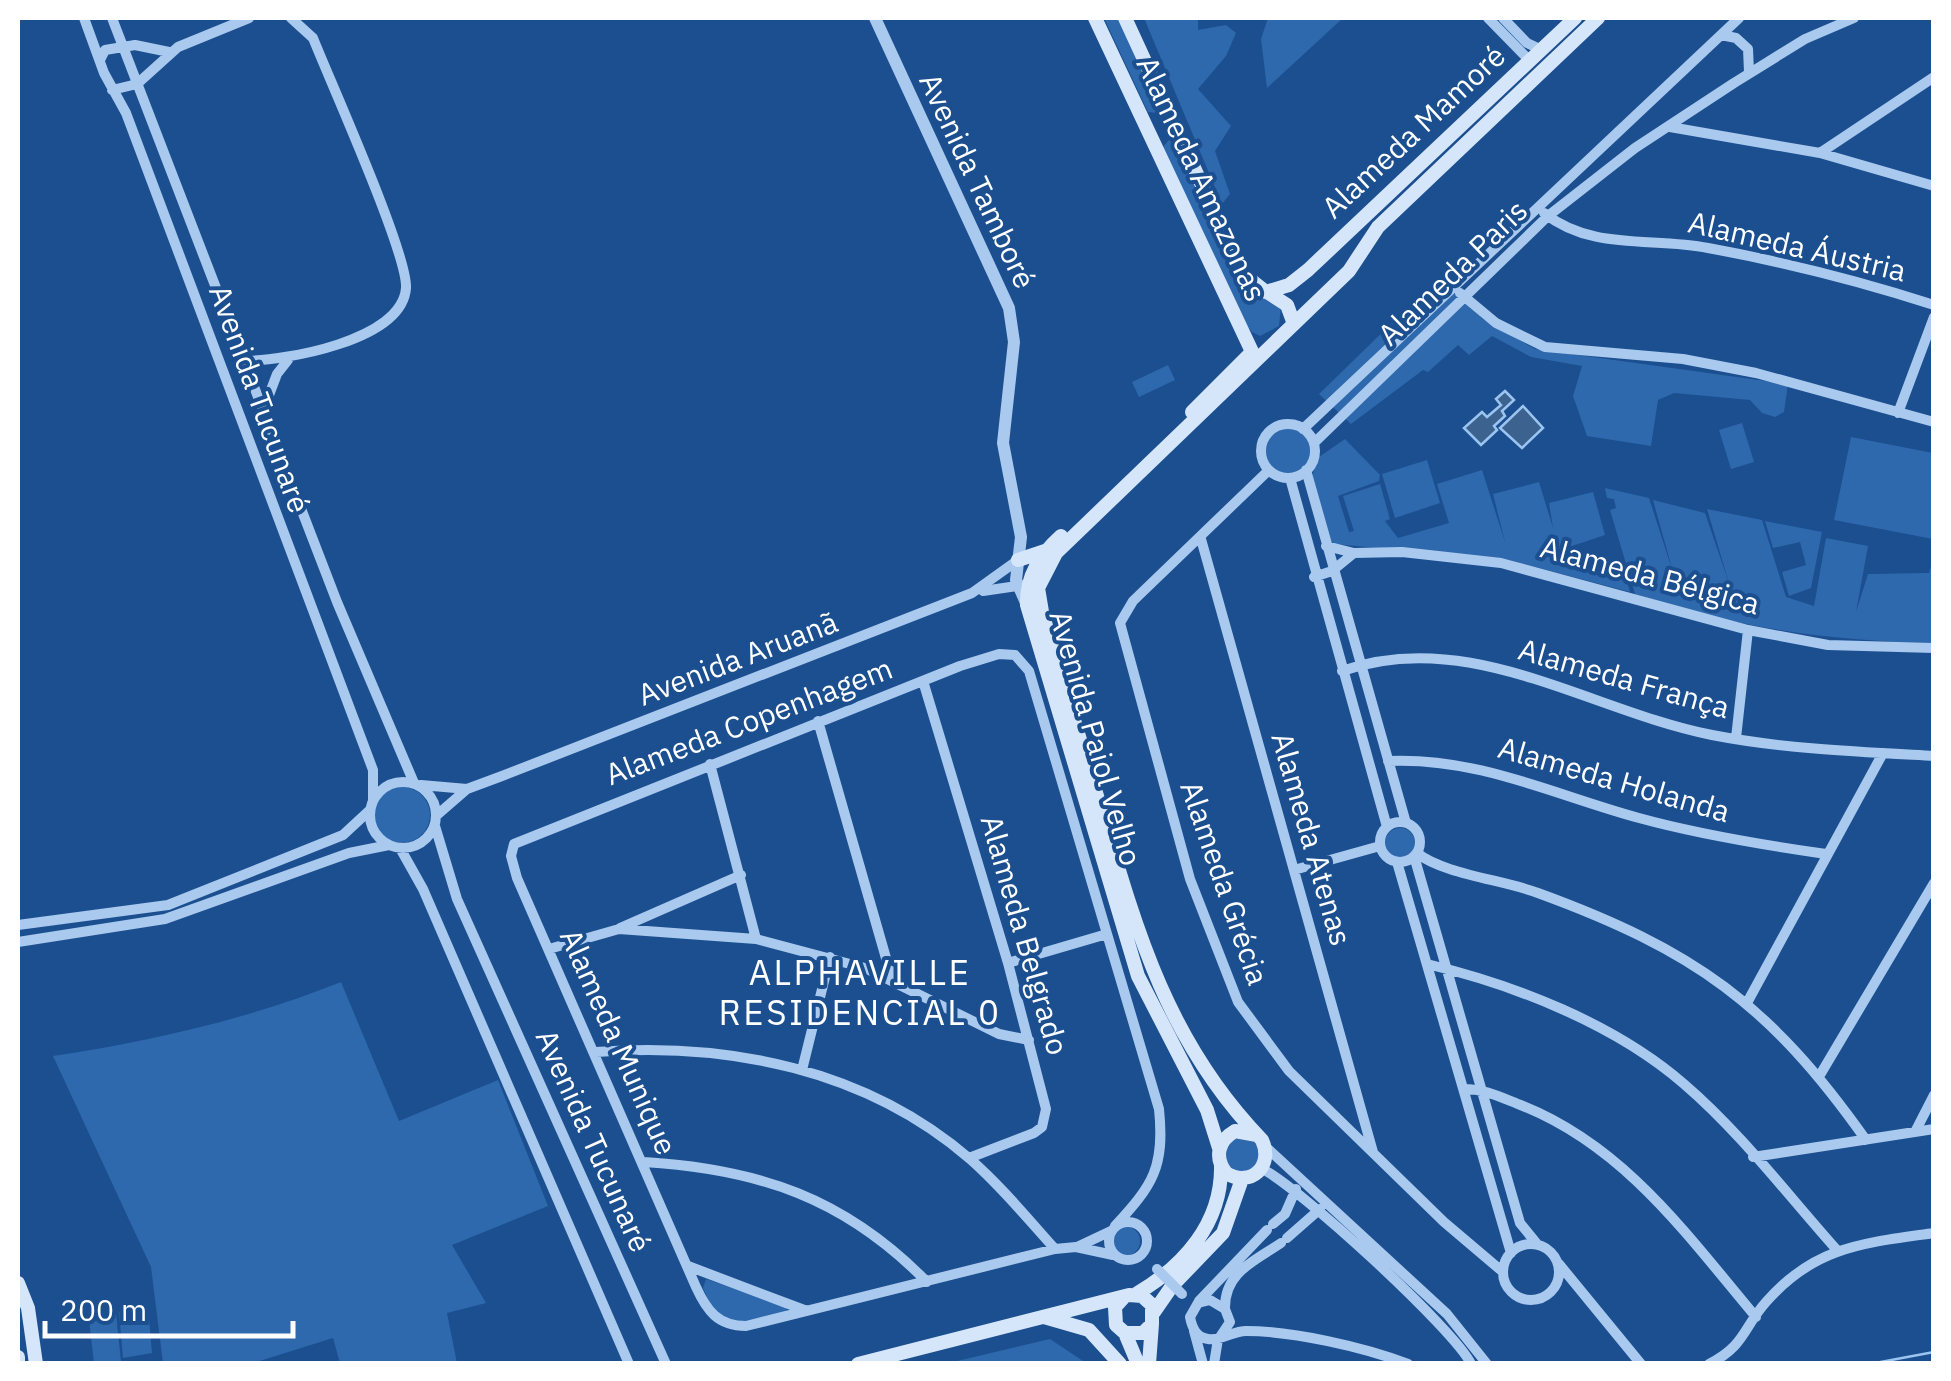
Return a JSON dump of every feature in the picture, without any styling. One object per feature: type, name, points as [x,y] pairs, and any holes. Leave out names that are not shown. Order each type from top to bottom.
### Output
[{"type":"main road","name":"Alameda Amazonas","points":[[1096,18],[1255,357]]},
{"type":"main road","name":"Alameda Amazonas","points":[[1125,18],[1243,274],[1266,292],[1290,285]]},
{"type":"main road","name":"Alameda Mamoré","points":[[1290,285],[1576,18]]},
{"type":"main road","name":"Alameda Mamoré","points":[[1255,357],[1276,342],[1350,270],[1367,240],[1598,18]]},
{"type":"main road","points":[[1145,124],[1172,116]]},
{"type":"main road","points":[[1154,144],[1166,136],[1182,139]]},
{"type":"main road","points":[[1403,180],[1415,192]]},
{"type":"main road","points":[[1266,292],[1287,305],[1294,324]]},
{"type":"main road","points":[[1238,326],[1258,342],[1276,342]]},
{"type":"main road","name":"Avenida Paiol Velho","points":[[1114,1319],[1116,1307],[1153,1282],[1210,1224],[1220,1200],[1221,1166],[1207,1110],[1138,976],[1027,606],[1031,575],[1045,550],[1255,357]]},
{"type":"main road","name":"Avenida Paiol Velho","points":[[1255,357],[1056,553],[1038,588],[1150,970],[1194,1053],[1261,1141]]},
{"type":"main road","points":[[1018,560],[1045,550]]},
{"type":"main road","points":[[1125,1333],[1143,1333],[1172,1286],[1223,1233],[1242,1179],[1262,1169],[1261,1141],[1235,1132],[1219,1150]]},
{"type":"main road","points":[[1221,1166],[1242,1179]]},
{"type":"main road","points":[[18,1283],[28,1308],[36,1364]]},
{"type":"main road","points":[[858,1364],[1130,1296],[1148,1300],[1153,1318],[1149,1364]]},
{"type":"main road","points":[[1083,1305],[1114,1319],[1125,1333],[1138,1364]]},
{"type":"main road","points":[[1044,1317],[1090,1330],[1120,1364]]},
{"type":"street","name":"Avenida Tucunaré","points":[[84,18],[213,341],[240,428],[373,770],[371,805]]},
{"type":"street","name":"Avenida Tucunaré","points":[[112,18],[242,361],[418,784]]},
{"type":"street","points":[[112,90],[136,84],[169,52],[249,18]]},
{"type":"street","points":[[242,361],[289,359],[375,328],[399,308],[406,289],[388,228],[312,38],[290,18]]},
{"type":"street","name":"Avenida Tamboré","points":[[875,18],[1008,308],[1014,342],[1004,442],[1021,537],[1017,586],[1027,606]]},
{"type":"street","points":[[1488,18],[1517,40],[1542,50]]},
{"type":"street","points":[[1503,18],[1530,62]]},
{"type":"street","name":"Alameda Paris","points":[[1303,428],[1739,18]]},
{"type":"street","name":"Alameda Paris","points":[[1314,443],[1548,216],[1635,148],[1749,73],[1805,39],[1854,18]]},
{"type":"street","points":[[1720,35],[1736,38],[1748,48],[1749,73]]},
{"type":"street","points":[[100,61],[106,50],[124,46],[169,52]]},
{"type":"street","points":[[1820,153],[1932,79]]},
{"type":"street","points":[[1669,127],[1820,153],[1934,186]]},
{"type":"street","points":[[1620,129],[1635,148]]},
{"type":"street","name":"Alameda Áustria","points":[[1538,207],[1576,234],[1594,239],[1704,247],[1792,264],[1934,305]]},
{"type":"street","points":[[1453,287],[1496,322],[1545,346],[1683,359],[1756,372],[1934,422]]},
{"type":"street","points":[[1898,414],[1934,317]]},
{"type":"street","points":[[263,412],[276,374],[289,359]]},
{"type":"street","points":[[1283,424],[1303,428],[1314,443],[1315,455],[1306,470],[1290,478],[1269,470],[1261,450],[1265,436],[1283,424]]},
{"type":"street","name":"Alameda Grécia","points":[[1269,470],[1122,616],[1124,650],[1190,878],[1225,978],[1246,1014],[1289,1071],[1502,1272]]},
{"type":"street","points":[[1306,470],[1406,823],[1419,838],[1416,854],[1520,1223],[1537,1244],[1549,1250],[1641,1364]]},
{"type":"street","points":[[1290,478],[1314,576],[1387,827],[1380,846]]},
{"type":"street","name":"Alameda Atenas","points":[[1201,539],[1373,1153]]},
{"type":"street","name":"Alameda Bélgica","points":[[1326,546],[1354,553],[1402,552],[1501,562],[1748,630],[1828,645],[1934,648]]},
{"type":"street","points":[[1314,576],[1332,571],[1354,553]]},
{"type":"street","name":"Avenida Aruanã","points":[[436,821],[467,789],[972,593],[1018,560]]},
{"type":"street","points":[[972,593],[1017,586]]},
{"type":"street","points":[[1736,738],[1748,630]]},
{"type":"street","name":"Alameda Copenhagem","points":[[518,839],[923,682],[999,654],[1015,655],[1029,671],[1107,934]]},
{"type":"street","name":"Alameda França","points":[[1342,672],[1380,660],[1477,664],[1517,672],[1683,727],[1736,738],[1934,756]]},
{"type":"street","name":"Alameda Belgrado","points":[[923,682],[1008,963],[1046,1110],[1042,1127],[969,1158]]},
{"type":"street","points":[[818,722],[892,980]]},
{"type":"street","points":[[1748,1002],[1884,753]]},
{"type":"street","name":"Alameda Holanda","points":[[1388,761],[1489,770],[1636,818],[1707,835],[1826,854]]},
{"type":"street","points":[[710,764],[756,938]]},
{"type":"street","points":[[18,925],[168,905],[344,835],[388,784],[418,784],[435,804],[436,821],[421,843],[349,852],[165,919],[18,942]]},
{"type":"street","name":"Avenida Aruanã","points":[[418,784],[467,789]]},
{"type":"street","points":[[371,805],[374,831],[395,847]]},
{"type":"street","name":"Avenida Tucunaré","points":[[436,821],[457,900],[666,1364]]},
{"type":"street","points":[[1387,827],[1406,823]]},
{"type":"street","points":[[344,835],[349,852]]},
{"type":"street","name":"Alameda Munique","points":[[518,839],[511,850],[512,861],[705,1307],[728,1324],[746,1326],[1055,1249],[1076,1247],[1114,1255]]},
{"type":"street","points":[[1294,870],[1380,846]]},
{"type":"street","points":[[1380,846],[1386,856],[1397,862],[1511,1252],[1502,1272],[1514,1295],[1540,1300],[1554,1290],[1558,1264]]},
{"type":"street","name":"Avenida Tucunaré","points":[[395,847],[424,888],[629,1364]]},
{"type":"street","points":[[1397,862],[1416,854]]},
{"type":"street","points":[[1416,854],[1434,864],[1494,878],[1625,926],[1748,1002],[1820,1076],[1866,1140]]},
{"type":"street","points":[[550,949],[619,929],[742,875]]},
{"type":"street","points":[[1820,1076],[1934,883]]},
{"type":"street","points":[[619,929],[756,938],[830,957],[892,980],[999,1034],[1029,1040]]},
{"type":"street","points":[[1008,963],[1107,934],[1159,1109],[1158,1163],[1139,1203],[1147,1240],[1142,1254],[1131,1260],[1114,1255],[1108,1240],[1113,1228],[1134,1223],[1144,1231]]},
{"type":"street","points":[[802,1070],[830,957]]},
{"type":"street","points":[[1427,964],[1552,1006],[1656,1062],[1685,1084],[1836,1249]]},
{"type":"street","points":[[596,1052],[685,1048],[768,1059],[873,1098],[969,1158],[1055,1249]]},
{"type":"street","points":[[1464,1088],[1484,1089],[1572,1129],[1628,1171],[1756,1316]]},
{"type":"street","points":[[1916,1132],[1934,1095]]},
{"type":"street","points":[[1753,1157],[1934,1129]]},
{"type":"street","points":[[1261,1141],[1468,1336],[1487,1364]]},
{"type":"street","points":[[644,1162],[719,1168],[801,1192],[873,1232],[927,1282]]},
{"type":"street","points":[[1262,1169],[1296,1189],[1446,1331],[1471,1364]]},
{"type":"street","points":[[1204,1364],[1190,1317],[1191,1300],[1284,1214],[1296,1189]]},
{"type":"street","points":[[1214,1364],[1228,1312],[1226,1292],[1235,1275],[1301,1229],[1326,1200]]},
{"type":"street","name":"Alameda Munique","points":[[1076,1247],[1113,1228],[1139,1203]]},
{"type":"street","points":[[1284,1214],[1301,1229]]},
{"type":"street","points":[[1710,1364],[1742,1342],[1756,1316],[1785,1283],[1836,1249],[1934,1233]]},
{"type":"street","points":[[1511,1252],[1537,1244]]},
{"type":"street","points":[[1142,1254],[1191,1300],[1210,1300],[1248,1331]]},
{"type":"street","points":[[688,1266],[808,1311]]},
{"type":"street","points":[[1194,1330],[1203,1338],[1248,1331],[1320,1342],[1408,1364]]},
{"type":"shaded area","points":[[1104,18],[1121,18],[1160,103],[1158,113],[1148,112]]},
{"type":"shaded area","points":[[1144,18],[1198,18],[1198,30],[1226,25],[1236,33],[1226,56],[1198,89],[1231,126],[1215,151],[1230,194],[1222,204]]},
{"type":"shaded area","points":[[1268,18],[1343,18],[1267,88],[1261,39]]},
{"type":"shaded area","points":[[1169,140],[1178,148],[1244,284],[1281,307],[1279,326],[1260,336],[1239,316],[1163,147]]},
{"type":"shaded area","points":[[1444,281],[1483,319],[1535,349],[1788,384],[1784,412],[1775,417],[1762,413],[1750,400],[1674,393],[1658,400],[1651,446],[1587,436],[1573,396],[1582,366],[1531,357],[1492,336],[1469,355],[1458,345],[1428,372],[1423,370],[1351,424],[1319,394],[1396,319],[1399,321]]},
{"type":"shaded area","points":[[1168,365],[1175,380],[1139,397],[1132,382]]},
{"type":"shaded area","points":[[1505,391],[1514,400],[1502,411],[1505,416],[1494,426],[1497,430],[1481,445],[1464,428],[1482,412],[1487,417],[1501,405],[1496,399]]},
{"type":"shaded area","points":[[1523,406],[1543,428],[1522,448],[1500,428]]},
{"type":"shaded area","points":[[1742,423],[1754,462],[1731,469],[1719,430]]},
{"type":"shaded area","points":[[1288,429],[1303,436],[1310,451],[1303,466],[1288,473],[1273,466],[1266,451],[1273,436]]},
{"type":"shaded area","points":[[1851,437],[1933,453],[1933,539],[1834,520]]},
{"type":"shaded area","points":[[1345,439],[1380,475],[1379,481],[1338,496],[1349,532],[1354,531],[1343,496],[1380,484],[1390,519],[1385,521],[1398,538],[1449,523],[1437,484],[1482,470],[1505,542],[1493,494],[1539,482],[1553,528],[1549,503],[1593,492],[1605,535],[1563,549],[1598,566],[1624,570],[1630,592],[1509,560],[1334,544],[1328,538],[1311,479],[1319,457]]},
{"type":"shaded area","points":[[1427,460],[1440,503],[1395,518],[1382,474]]},
{"type":"shaded area","points":[[1605,488],[1649,498],[1673,572],[1653,500],[1705,513],[1729,583],[1707,509],[1762,520],[1786,597],[1814,606],[1826,538],[1868,546],[1856,612],[1868,574],[1929,573],[1933,559],[1933,643],[1782,630],[1709,616],[1635,594],[1610,510],[1616,508],[1614,499],[1607,498]]},
{"type":"shaded area","points":[[1765,521],[1822,532],[1811,588],[1789,596],[1782,572],[1806,565],[1800,542],[1773,548]]},
{"type":"shaded area","points":[[402,787],[421,796],[430,815],[421,834],[402,843],[383,834],[374,815],[383,796]]},
{"type":"shaded area","points":[[1400,828],[1414,837],[1415,843],[1406,857],[1400,858],[1386,849],[1385,843],[1394,829]]},
{"type":"shaded area","points":[[341,982],[399,1121],[498,1080],[548,1206],[452,1245],[486,1303],[447,1313],[457,1363],[340,1363],[333,1338],[253,1363],[163,1363],[151,1267],[53,1056],[200,1027]]},
{"type":"shaded area","points":[[1236,1138],[1255,1139],[1262,1150],[1254,1172],[1231,1170],[1226,1153]]},
{"type":"shaded area","points":[[1125,1226],[1136,1230],[1140,1241],[1136,1252],[1125,1256],[1114,1252],[1110,1241],[1114,1230]]},
{"type":"shaded area","points":[[706,1279],[786,1306],[787,1313],[737,1324],[715,1314],[703,1288]]},
{"type":"shaded area","points":[[148,1306],[152,1353],[123,1358],[119,1312]]},
{"type":"shaded area","points":[[116,1314],[121,1361],[94,1363],[89,1320]]},
{"type":"shaded area","points":[[1050,1339],[1086,1363],[949,1363]]},
{"type":"waterway","points":[[1870,1364],[1934,1352]]},
{"type":"district","name":"ALPHAVILLE RESIDENCIAL 0","points":[[860,993]]}]
